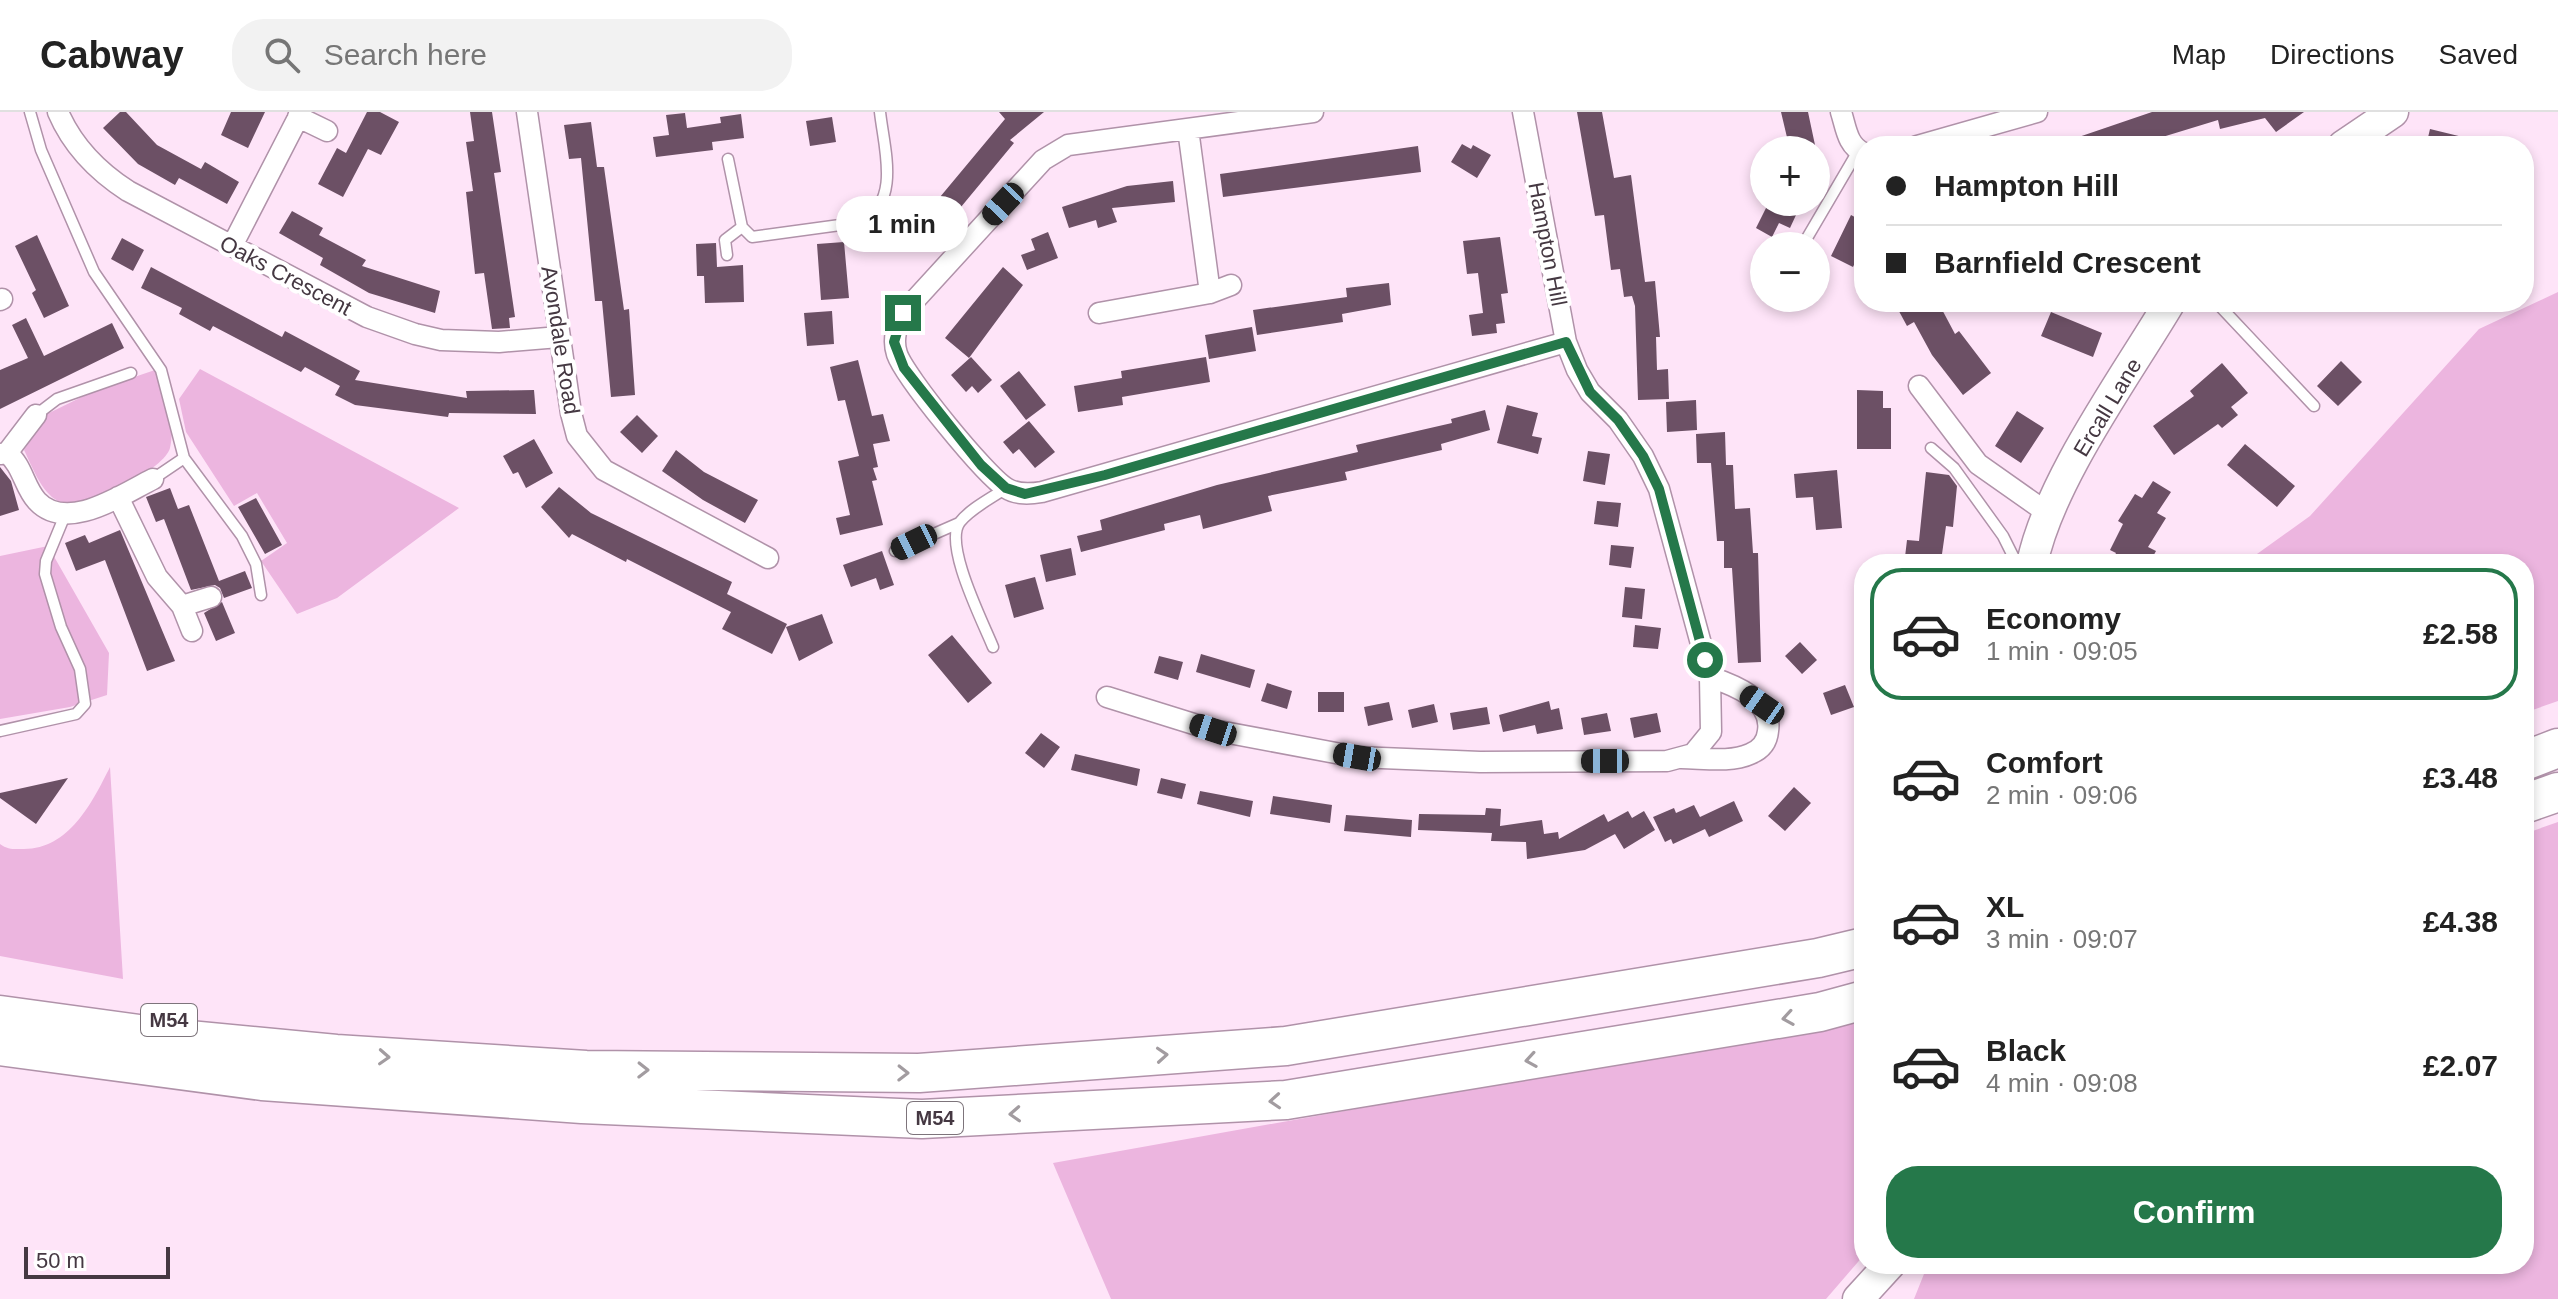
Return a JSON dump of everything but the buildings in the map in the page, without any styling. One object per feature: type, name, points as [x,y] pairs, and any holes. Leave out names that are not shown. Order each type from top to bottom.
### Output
[{"type":"highway","points":[[2534,757],[2558,748]]},
{"type":"highway","points":[[2534,800],[2558,792]]},
{"type":"highway","name":"M54","points":[[0,1015],[168,1038],[336,1054],[586,1070],[934,1072],[1286,1046],[1818,958],[1854,949]]},
{"type":"highway","name":"M54","points":[[0,992],[130,1012],[336,1054]]},
{"type":"highway","name":"M54","points":[[0,1046],[262,1081],[582,1104],[922,1119],[1286,1100],[1820,1012],[1854,1003]]},
{"type":"street","name":"Oaks Crescent","points":[[58,112],[77,147],[100,173],[367,317],[441,340],[499,342],[559,337]]},
{"type":"street","name":"Avondale Road","points":[[527,112],[559,337],[577,436],[604,470],[768,558]]},
{"type":"street","points":[[1313,112],[1068,145],[1043,160],[903,313],[894,342],[904,368],[981,465],[1006,488],[1025,494],[1042,492],[1566,342]]},
{"type":"street","name":"Hampton Hill","points":[[1523,112],[1566,342],[1590,392],[1618,420],[1643,456],[1659,489],[1710,677],[1711,732],[1693,754],[1680,758]]},
{"type":"street","points":[[1841,112],[1848,137],[1854,144]]},
{"type":"street","points":[[1952,136],[2037,112]]},
{"type":"street","points":[[2358,136],[2393,112]]},
{"type":"street","points":[[232,246],[300,114],[327,131]]},
{"type":"street","points":[[1188,129],[1210,293]]},
{"type":"street","points":[[1099,313],[1210,293],[1231,285]]},
{"type":"street","name":"Ercall Lane","points":[[2035,554],[2064,479],[2164,312]]},
{"type":"street","points":[[1919,386],[1978,464],[2049,514]]},
{"type":"street","points":[[36,415],[4,454],[18,462],[36,500],[53,513],[65,515],[118,497],[153,479]]},
{"type":"street","points":[[118,497],[157,577],[182,606],[192,631]]},
{"type":"street","points":[[182,606],[211,597]]},
{"type":"street","points":[[1107,697],[1213,730],[1357,757],[1480,762],[1740,758],[1760,749],[1767,739],[1768,715],[1762,705],[1733,685],[1710,677]]},
{"type":"street","points":[[1858,1299],[1881,1274]]},
{"type":"lane","points":[[30,112],[41,150],[94,272],[161,370],[184,458],[242,536],[256,564],[261,595]]},
{"type":"lane","points":[[728,159],[742,227],[752,237],[862,222],[874,215],[884,201],[888,181],[880,112]]},
{"type":"lane","points":[[1811,232],[1854,163]]},
{"type":"lane","points":[[727,255],[725,240],[742,227]]},
{"type":"lane","points":[[2225,312],[2314,406]]},
{"type":"lane","points":[[36,415],[57,399],[131,373]]},
{"type":"lane","points":[[1931,448],[1954,468],[2003,536],[2012,554]]},
{"type":"lane","points":[[153,479],[184,458]]},
{"type":"lane","points":[[895,551],[959,523],[1006,488]]},
{"type":"lane","points":[[0,731],[76,714],[85,704],[80,669],[61,627],[45,574],[46,561],[65,515]]},
{"type":"lane","points":[[959,523],[955,546],[993,647]]},
{"type":"shaded area","points":[[2558,292],[2558,701],[2534,709],[2534,554],[2257,554],[2310,516],[2479,329],[2515,312],[2534,312],[2534,303]]},
{"type":"shaded area","points":[[200,369],[459,508],[337,598],[297,614],[261,561],[287,543],[257,493],[234,506],[186,432],[179,399]]},
{"type":"shaded area","points":[[155,370],[171,429],[170,448],[164,457],[137,478],[101,495],[69,503],[52,497],[24,450],[47,414],[96,390]]},
{"type":"shaded area","points":[[48,546],[109,653],[107,695],[70,707],[0,719],[0,556]]},
{"type":"shaded area","points":[[110,767],[123,979],[0,956],[0,844],[8,848],[40,847],[66,833],[87,809]]},
{"type":"shaded area","points":[[2558,822],[2558,1299],[1914,1299],[1924,1274],[2534,1274],[2534,830]]},
{"type":"shaded area","points":[[1854,1020],[1854,1267],[1826,1299],[1111,1299],[1053,1163]]},
{"type":"route","points":[[903,313],[894,342],[904,368],[981,465],[1006,488],[1025,494],[1105,475],[1566,342],[1590,392],[1618,420],[1643,456],[1659,489],[1705,660]]}]
